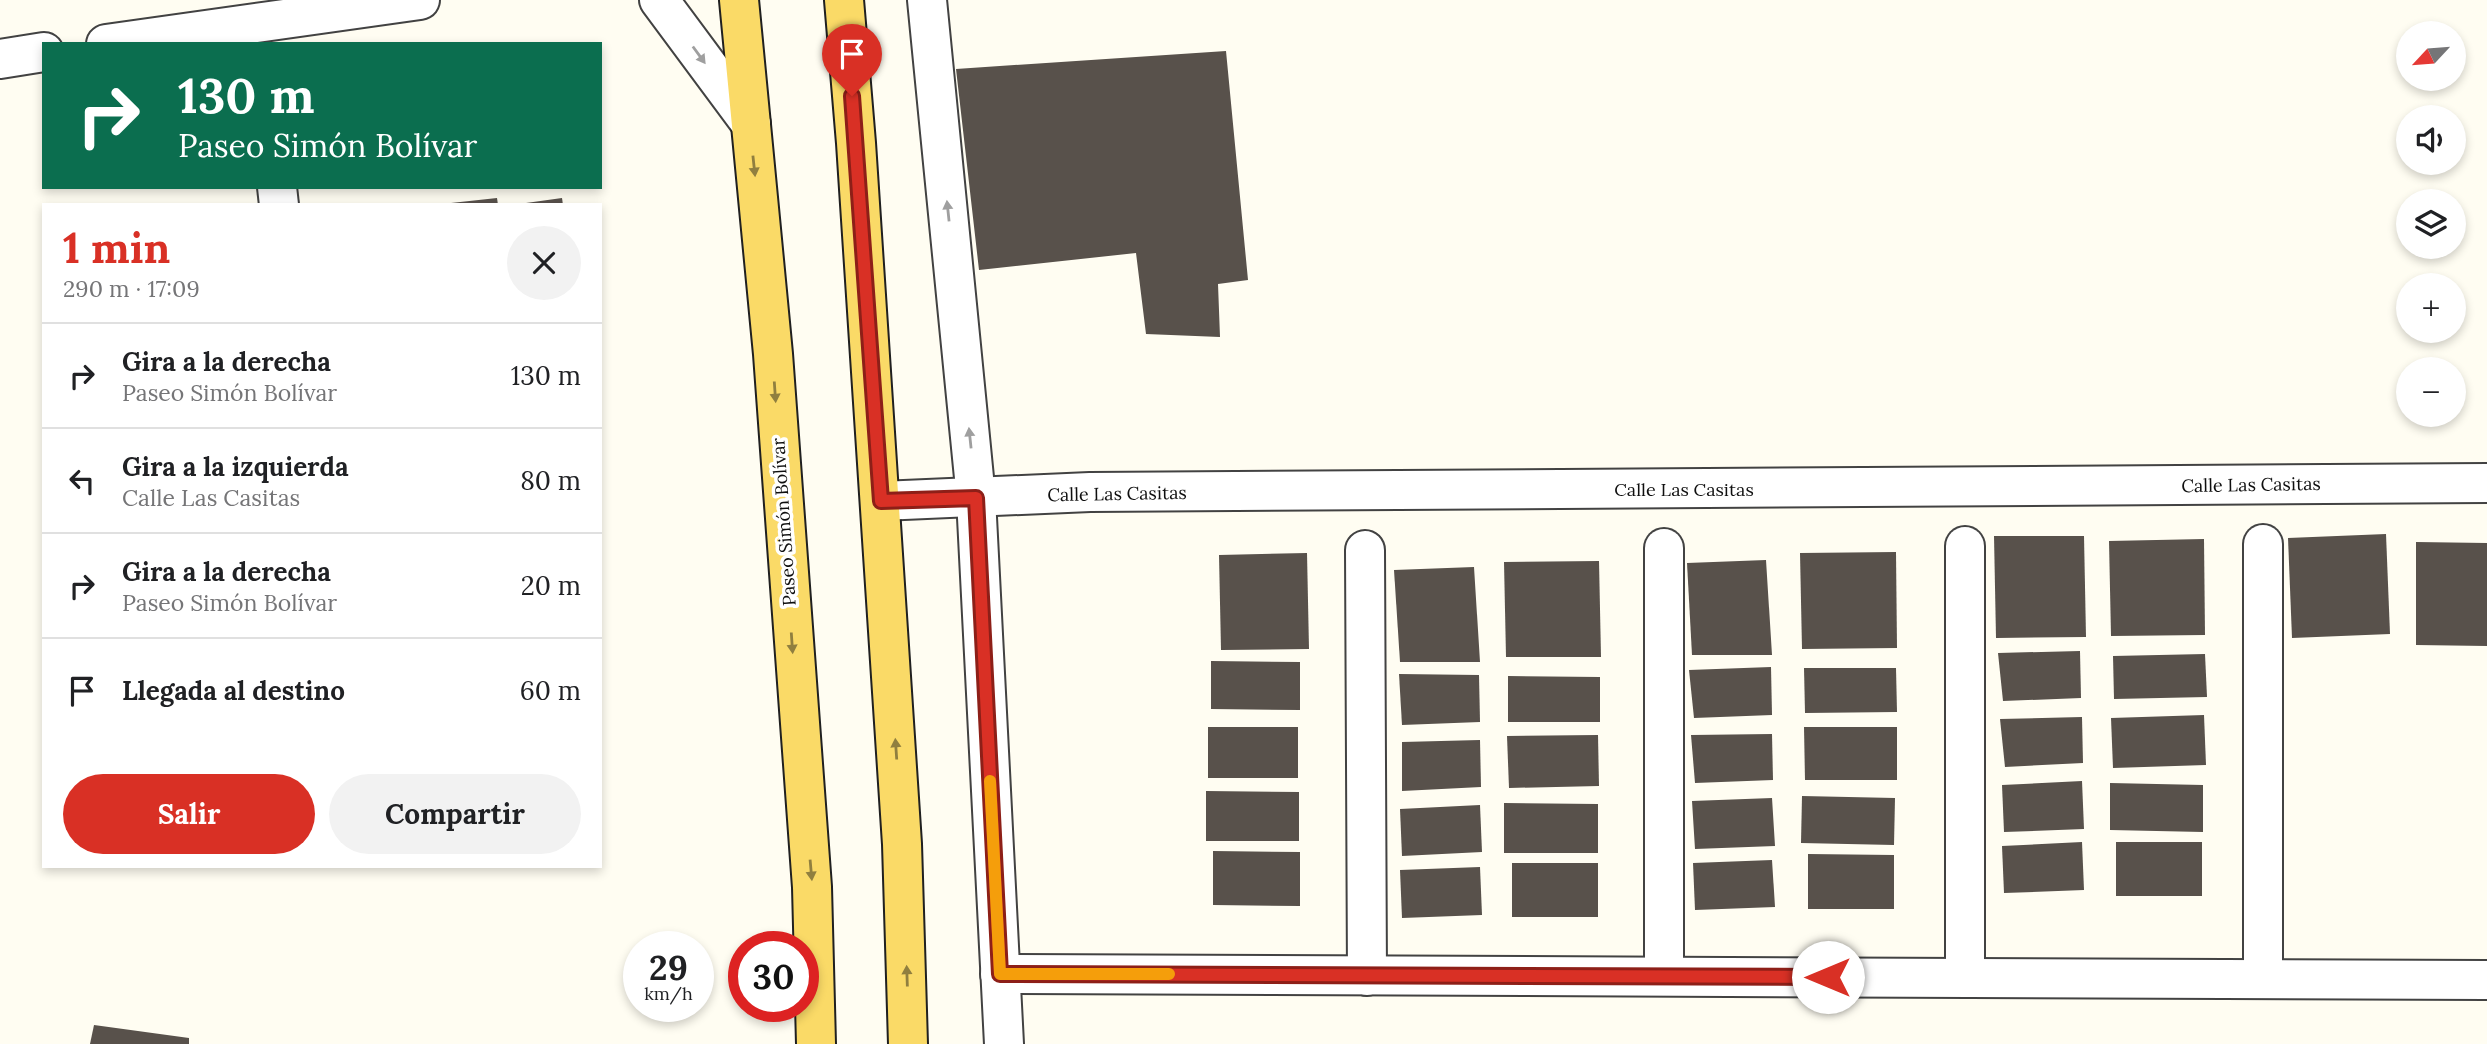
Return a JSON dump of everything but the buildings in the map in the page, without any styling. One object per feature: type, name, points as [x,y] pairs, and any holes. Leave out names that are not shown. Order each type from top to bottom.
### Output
[{"type":"main road","name":"Paseo Simón Bolívar","points":[[739,0],[773,354],[799,744],[812,887],[816,1044]]},
{"type":"main road","points":[[844,0],[881,501],[902,844],[908,1044]]},
{"type":"street","points":[[134,42],[260,33],[420,0]]},
{"type":"street","points":[[659,0],[751,124]]},
{"type":"street","points":[[927,0],[976,498],[1004,1044]]},
{"type":"street","points":[[0,59],[42,52]]},
{"type":"street","name":"Calle Las Casitas","points":[[881,501],[1090,492],[2487,483]]},
{"type":"street","points":[[2263,544],[2263,979]]},
{"type":"street","points":[[1965,546],[1965,978]]},
{"type":"street","points":[[1664,548],[1664,976]]},
{"type":"street","points":[[1366,551],[1367,976]]},
{"type":"street","points":[[1000,974],[2487,980]]},
{"type":"slow traffic","points":[[990,781],[1000,974],[1169,974]]},
{"type":"route","points":[[852,96],[881,501],[976,498],[1000,974],[1828,977]]}]
